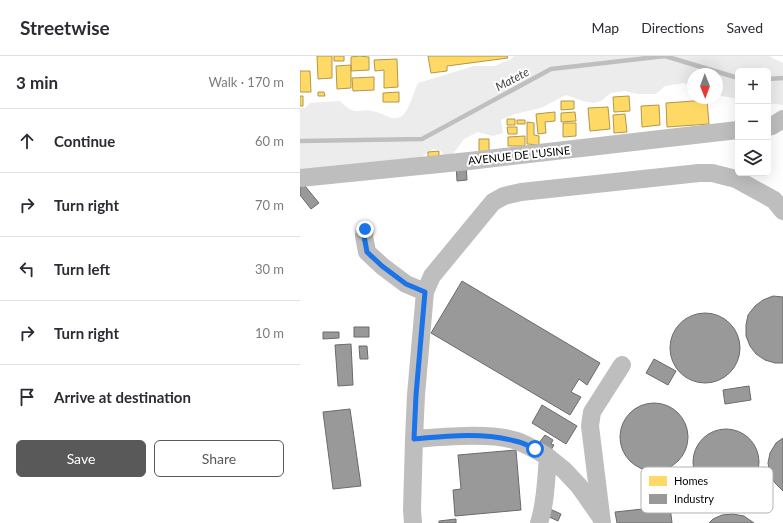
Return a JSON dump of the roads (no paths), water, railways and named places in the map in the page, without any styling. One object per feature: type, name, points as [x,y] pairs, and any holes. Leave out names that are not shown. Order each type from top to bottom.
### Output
[{"type":"street","points":[[771,126],[783,119]]},
{"type":"street","name":"AVENUE DE L'USINE","points":[[300,178],[469,161],[735,130]]},
{"type":"street","points":[[413,523],[412,510],[416,395],[425,292],[432,276],[484,211],[493,202],[504,196],[515,193],[684,174],[712,173],[736,179],[753,188],[774,200],[783,211]]},
{"type":"street","points":[[365,229],[364,236],[367,252],[382,266],[406,284],[425,292]]},
{"type":"street","points":[[602,521],[590,426],[592,412],[622,365]]},
{"type":"street","points":[[414,439],[493,436],[517,441],[548,457],[564,470],[579,486],[602,521]]},
{"type":"street","points":[[539,523],[542,513],[548,457]]},
{"type":"waterway","name":"Matete","points":[[300,141],[422,139],[551,69],[665,56],[735,77]]},
{"type":"waterway","name":"Matete","points":[[771,79],[783,78]]}]
